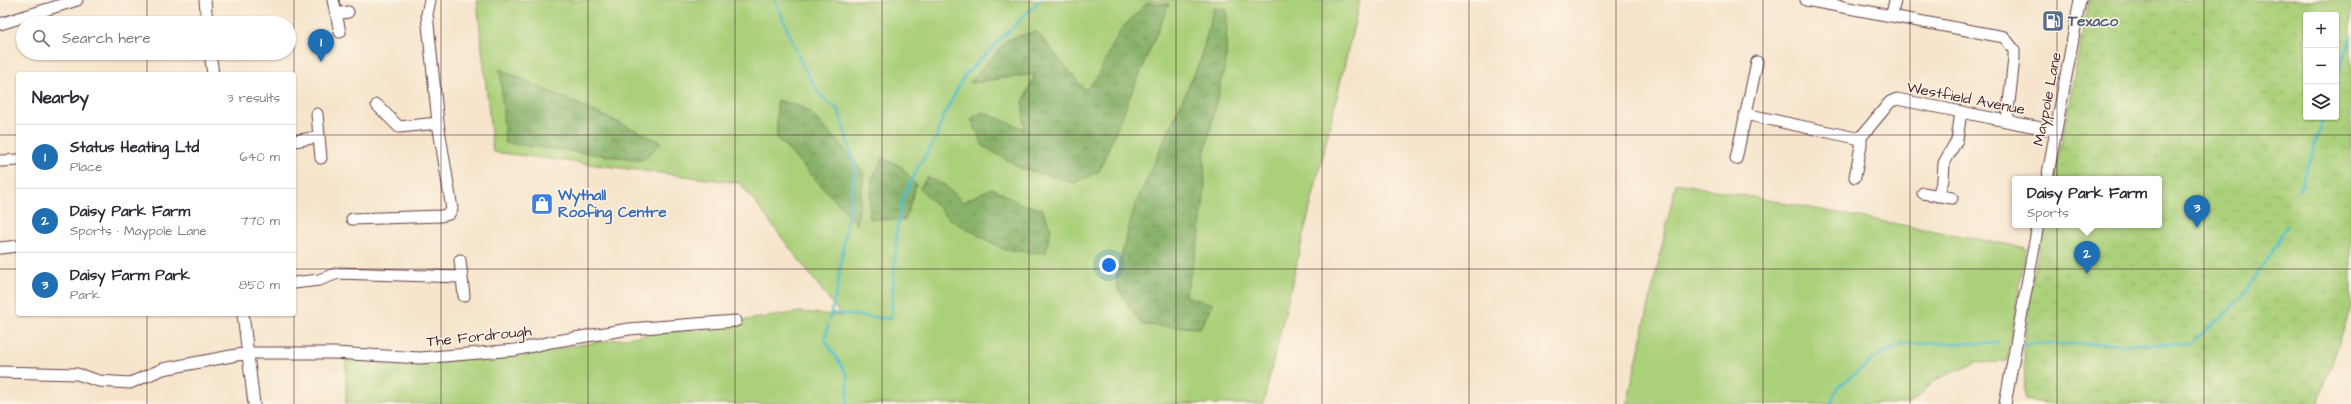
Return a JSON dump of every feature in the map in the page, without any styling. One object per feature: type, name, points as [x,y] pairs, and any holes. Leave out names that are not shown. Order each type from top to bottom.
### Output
[{"type":"street","points":[[26,16],[77,0]]},
{"type":"street","points":[[205,0],[206,16]]},
{"type":"street","points":[[333,0],[340,32]]},
{"type":"street","points":[[358,222],[441,216],[449,214],[452,209],[438,124],[427,14],[430,0]]},
{"type":"street","points":[[1806,0],[1841,8],[1892,15],[1999,35],[2008,40],[2014,50],[2014,58],[2007,121]]},
{"type":"street","points":[[1892,15],[1895,0]]},
{"type":"street","name":"Maypole Lane","points":[[2048,176],[2080,0]]},
{"type":"street","points":[[336,14],[348,12]]},
{"type":"street","points":[[0,24],[16,19]]},
{"type":"street","points":[[211,60],[213,72]]},
{"type":"street","points":[[1736,159],[1757,62]]},
{"type":"street","name":"Westfield Avenue","points":[[1861,137],[1894,99],[2056,131]]},
{"type":"street","points":[[377,105],[399,127],[438,124]]},
{"type":"street","points":[[1938,196],[1943,180],[1944,163],[1957,140],[1961,112]]},
{"type":"street","points":[[317,114],[321,158]]},
{"type":"street","points":[[1745,114],[1856,138],[1861,137],[1862,146],[1855,177]]},
{"type":"street","points":[[296,140],[318,137]]},
{"type":"street","points":[[0,161],[16,160]]},
{"type":"street","points":[[1923,193],[1952,198]]},
{"type":"street","points":[[2005,404],[2037,228]]},
{"type":"street","points":[[0,248],[16,246]]},
{"type":"street","points":[[460,260],[464,296]]},
{"type":"street","points":[[296,283],[319,280],[338,273],[461,277]]},
{"type":"street","points":[[243,316],[254,404]]},
{"type":"street","name":"The Fordrough","points":[[0,372],[77,374],[99,381],[130,383],[163,369],[247,353],[334,353],[420,358],[516,350],[551,342],[629,329],[736,321]]},
{"type":"green space","points":[[477,0],[1360,0],[1263,404],[346,404],[346,358],[416,364],[552,349],[800,312],[842,316],[740,183],[493,152]]},
{"type":"green space","points":[[2089,0],[2351,0],[2351,307],[2318,404],[2051,404],[2025,400],[2024,344],[2032,284],[2043,228],[2162,228],[2162,176],[2055,176]]},
{"type":"green space","points":[[1147,3],[1169,4],[1099,171],[1075,183],[1021,168],[983,146],[971,119],[983,112],[1024,129],[1023,102],[1035,74],[970,83],[1007,40],[1036,31],[1085,90],[1097,77],[1121,29]]},
{"type":"green space","points":[[1214,7],[1227,10],[1226,62],[1204,156],[1205,187],[1199,240],[1185,296],[1213,304],[1200,328],[1142,325],[1117,288],[1117,272],[1134,208],[1200,61]]},
{"type":"green space","points":[[500,69],[662,142],[642,160],[505,143]]},
{"type":"green space","points":[[777,100],[805,108],[834,137],[864,173],[857,224],[777,138]]},
{"type":"green space","points":[[883,158],[902,167],[916,185],[905,220],[869,219],[872,179]]},
{"type":"green space","points":[[927,177],[946,186],[963,202],[992,188],[1021,204],[1042,209],[1051,228],[1046,253],[1005,250],[949,219],[920,188]]},
{"type":"green space","points":[[1676,183],[2026,248],[2007,361],[1975,363],[1935,380],[1910,404],[1627,404]]},
{"type":"waterway","points":[[775,0],[802,64],[819,94],[839,111],[855,167],[837,290],[829,320]]},
{"type":"waterway","points":[[832,313],[891,319],[897,229],[903,198],[918,167],[935,140],[944,115],[964,76],[1040,0]]},
{"type":"waterway","points":[[2339,73],[2351,37]]},
{"type":"waterway","points":[[2300,189],[2323,120]]},
{"type":"waterway","points":[[2024,344],[2190,344],[2239,301],[2266,262],[2287,226]]},
{"type":"waterway","points":[[828,325],[825,340],[848,376],[847,404]]},
{"type":"waterway","points":[[1831,404],[1837,388],[1880,354],[1904,344],[1998,343]]},
{"type":"place","name":"Texaco","points":[[2053,21]]},
{"type":"place","name":"Status Heating Ltd","points":[[321,62]]},
{"type":"place","name":"Wythall Roofing Centre","points":[[542,204]]},
{"type":"place","name":"Daisy Farm Park","points":[[2197,228]]},
{"type":"place","name":"Daisy Park Farm","points":[[2087,274]]}]
